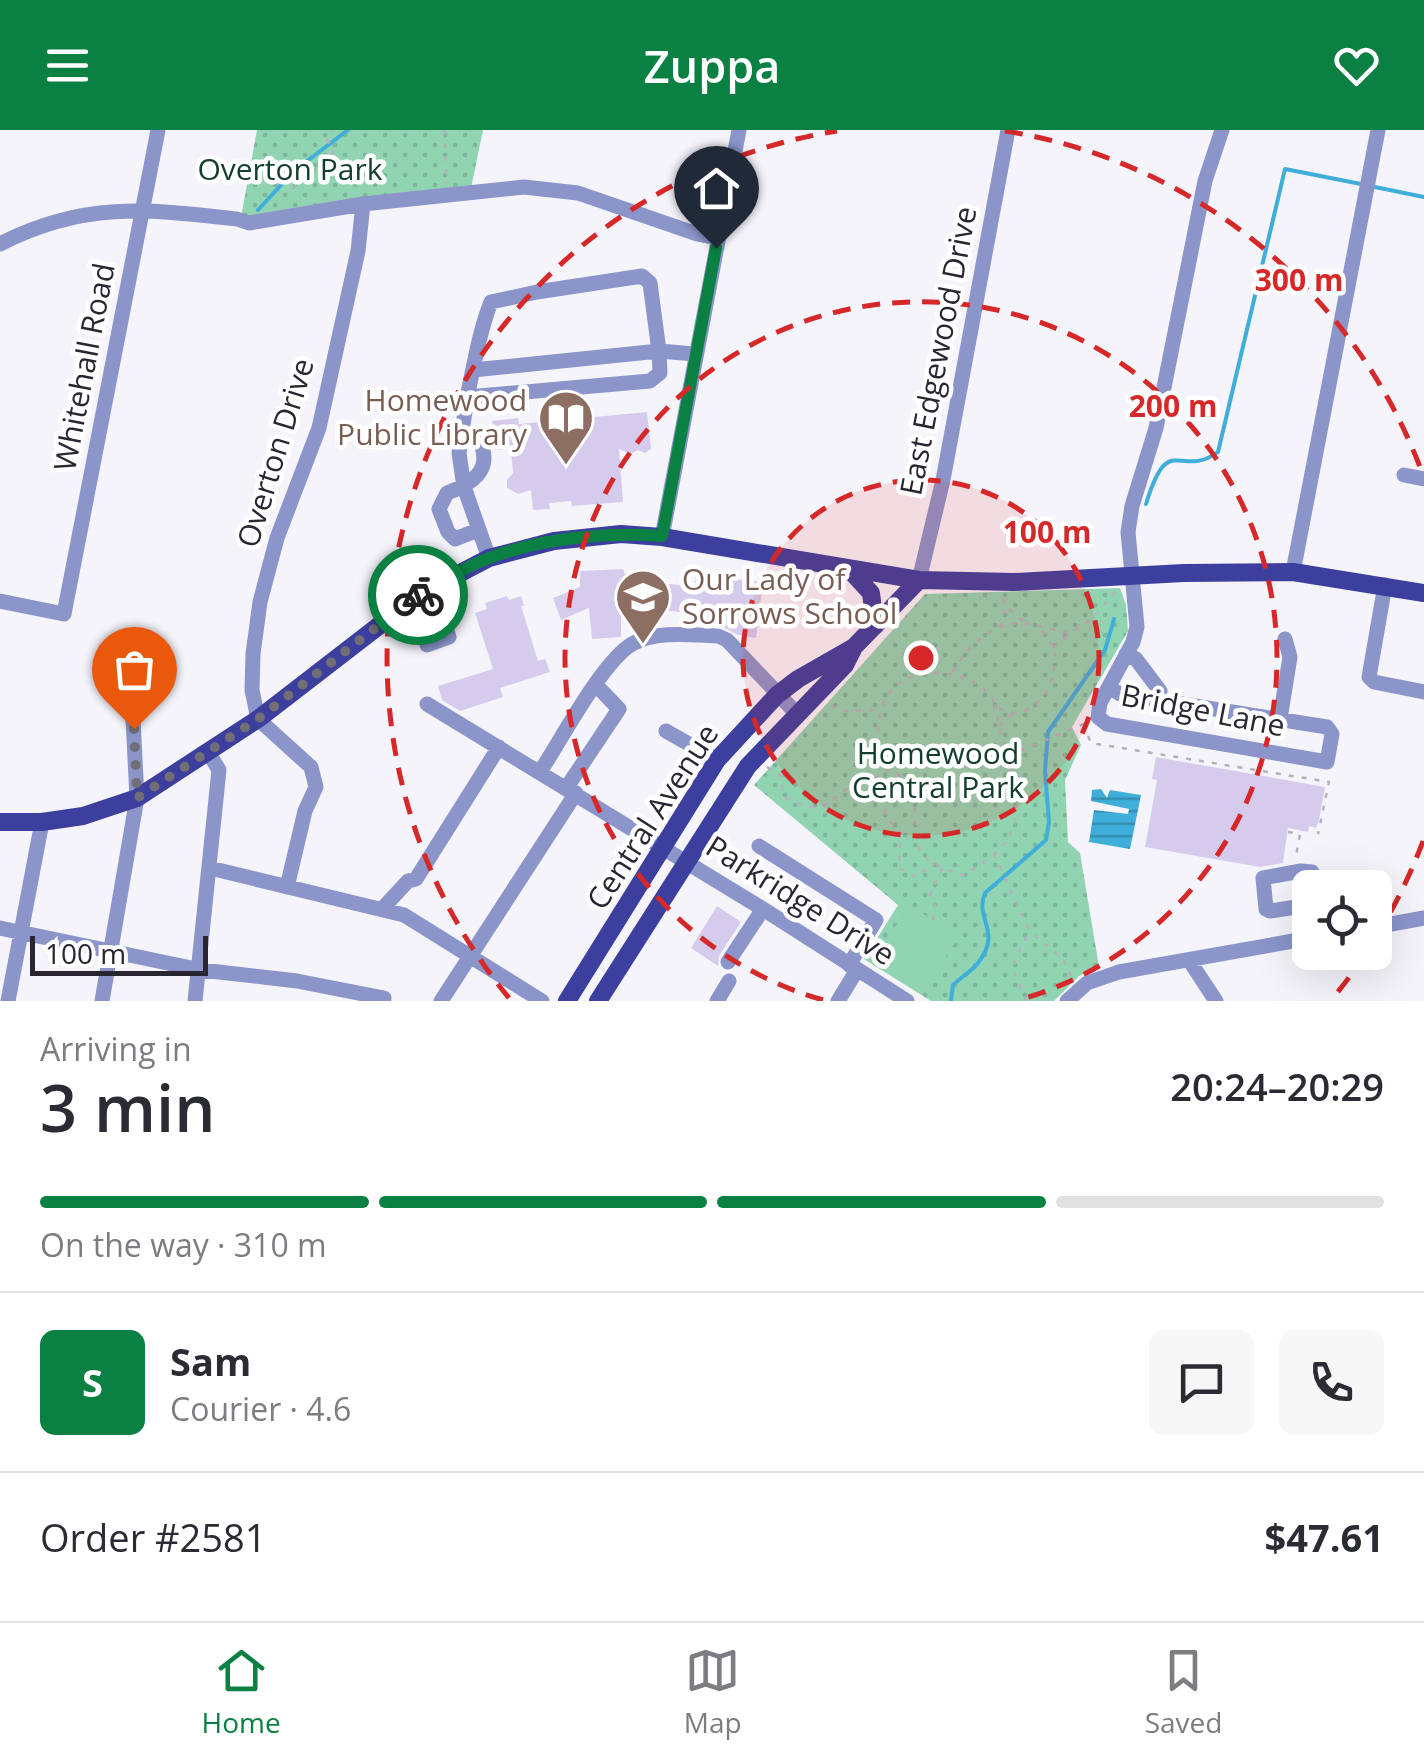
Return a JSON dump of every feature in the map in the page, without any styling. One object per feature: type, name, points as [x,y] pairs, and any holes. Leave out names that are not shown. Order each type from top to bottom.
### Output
[{"type":"main road","points":[[0,822],[42,822],[83,816],[137,798],[258,719],[379,622],[434,586],[488,558],[554,542],[622,534],[662,536],[919,580],[1014,582],[1293,572],[1424,593]]},
{"type":"main road","points":[[848,568],[871,593],[874,626]]},
{"type":"main road","name":"Central Avenue","points":[[567,1001],[717,760],[778,695],[854,647],[919,580]]},
{"type":"main road","name":"Central Avenue","points":[[598,1001],[748,766],[845,666],[854,647]]},
{"type":"street","name":"Whitehall Road","points":[[0,601],[64,614],[158,130]]},
{"type":"street","points":[[662,536],[739,130]]},
{"type":"street","name":"East Edgewood Drive","points":[[919,580],[943,480],[1008,130]]},
{"type":"street","name":"Bridge Lane","points":[[1222,130],[1205,180],[1156,428],[1132,506],[1128,532],[1137,627],[1090,720],[1327,762],[1332,734],[1327,727],[1280,720]]},
{"type":"street","points":[[1293,572],[1378,130]]},
{"type":"street","points":[[0,244],[78,214],[143,208],[249,223],[363,204],[524,187],[560,190],[718,238]]},
{"type":"street","name":"Overton Drive","points":[[258,719],[252,690],[260,602],[277,538],[318,428],[358,250],[363,204]]},
{"type":"street","points":[[468,397],[650,380],[660,373],[650,283],[642,276],[494,300],[486,315],[468,397],[458,453],[464,487],[488,558]]},
{"type":"street","points":[[474,370],[659,351],[695,354]]},
{"type":"street","points":[[528,364],[531,393]]},
{"type":"street","points":[[461,433],[480,442],[484,451],[482,473],[464,487],[446,493],[440,509],[448,532],[455,539],[478,530]]},
{"type":"street","points":[[1404,476],[1424,479]]},
{"type":"street","points":[[428,644],[449,637],[434,586]]},
{"type":"street","points":[[1386,586],[1370,677],[1374,682],[1424,692]]},
{"type":"street","points":[[540,772],[611,663],[633,644],[655,636],[718,636],[740,653],[797,714]]},
{"type":"street","points":[[1109,687],[1120,694],[1280,720],[1290,657],[1285,638]]},
{"type":"street","points":[[1126,654],[1136,659],[1160,691],[1158,700]]},
{"type":"street","points":[[102,1001],[137,798],[130,660]]},
{"type":"street","points":[[442,1001],[618,710],[596,686]]},
{"type":"street","name":"Parkridge Drive","points":[[428,704],[764,908],[906,1001]]},
{"type":"street","points":[[258,719],[311,767],[316,786],[287,886]]},
{"type":"street","points":[[666,731],[717,760]]},
{"type":"street","points":[[382,910],[408,881],[416,880],[499,747]]},
{"type":"street","points":[[195,1001],[218,770],[208,752]]},
{"type":"street","points":[[8,1001],[42,822]]},
{"type":"street","points":[[759,846],[876,920],[838,1001]]},
{"type":"street","points":[[210,868],[404,915],[542,1001]]},
{"type":"street","points":[[1292,872],[1262,878],[1266,908],[1292,909]]},
{"type":"street","points":[[728,962],[764,908]]},
{"type":"street","points":[[1392,923],[1424,918]]},
{"type":"street","points":[[0,928],[200,970],[297,981],[384,998]]},
{"type":"street","points":[[1067,1001],[1087,983],[1119,972],[1292,941]]},
{"type":"street","points":[[1189,960],[1216,1001]]},
{"type":"street","points":[[294,1001],[297,981]]},
{"type":"street","points":[[717,1001],[729,981]]},
{"type":"path","points":[[292,189],[330,158],[328,140],[332,130]]},
{"type":"path","points":[[444,130],[447,196]]},
{"type":"path","points":[[1054,648],[1070,632],[1091,620],[1117,590]]},
{"type":"path","points":[[1001,628],[1004,598]]},
{"type":"path","points":[[1005,606],[1026,624],[1070,632]]},
{"type":"path","points":[[952,672],[965,651],[1001,628],[1026,624]]},
{"type":"path","points":[[999,726],[1013,713],[1036,702],[1048,688],[1055,666],[1054,648],[1041,629]]},
{"type":"path","points":[[996,704],[1016,785],[1015,827],[994,854],[963,875],[927,860],[916,847],[911,792],[880,752],[878,733],[887,694],[900,682],[927,672],[952,672],[980,686],[996,704],[1013,713]]},
{"type":"path","points":[[830,706],[881,710]]},
{"type":"path","points":[[1007,757],[1090,720],[1091,744],[1329,782],[1318,834]]},
{"type":"path","points":[[764,764],[781,776],[784,797],[811,808],[826,807],[854,782],[874,780],[891,768]]},
{"type":"path","points":[[874,780],[887,818],[901,833],[898,868],[916,878],[934,862]]},
{"type":"path","points":[[1288,832],[1300,834],[1293,870]]},
{"type":"path","points":[[994,854],[1030,932],[1062,958],[1080,990]]},
{"type":"path","points":[[933,920],[935,905],[929,897],[944,866]]},
{"type":"path","points":[[1026,1001],[1012,962],[1030,932]]},
{"type":"green space","name":"Overton Park","points":[[257,130],[483,130],[471,188],[241,217]]},
{"type":"green space","name":"Homewood Central Park","points":[[1120,588],[1128,631],[1072,727],[1081,745],[1065,780],[1068,842],[1080,853],[1099,967],[1079,976],[1054,1001],[931,1001],[864,959],[898,905],[754,785],[925,594]]},
{"type":"green space","points":[[912,907],[956,934],[957,940],[925,988],[919,990],[877,964],[876,956],[906,910]]},
{"type":"water","points":[[1101,789],[1107,798],[1110,790],[1141,795],[1130,849],[1089,842],[1094,810],[1128,814],[1129,809],[1091,801],[1092,790]]},
{"type":"building","name":"Homewood Public Library","points":[[647,412],[651,449],[631,454],[619,449],[623,502],[572,506],[571,501],[549,503],[550,509],[533,510],[531,490],[518,494],[507,488],[513,473],[511,449],[495,450],[492,421],[518,418],[519,424]]},
{"type":"building","name":"Our Lady of Sorrows School","points":[[623,569],[627,579],[695,587],[696,575],[763,582],[756,638],[738,635],[719,625],[692,623],[693,614],[621,604],[621,637],[592,639],[589,608],[561,620],[553,598],[580,587],[580,571]]},
{"type":"building","points":[[507,596],[509,600],[521,596],[538,661],[545,659],[550,672],[500,688],[503,697],[460,711],[442,700],[438,686],[493,669],[475,613],[487,609],[485,603]]},
{"type":"building","points":[[1156,757],[1325,787],[1316,828],[1309,826],[1308,832],[1288,828],[1283,863],[1260,867],[1145,847],[1157,780],[1152,779]]},
{"type":"building","points":[[717,906],[741,922],[719,956],[718,966],[691,948]]},
{"type":"waterway","points":[[258,210],[294,171],[348,130]]},
{"type":"waterway","points":[[1146,504],[1161,468],[1169,462],[1205,459],[1218,452],[1285,169],[1361,184]]},
{"type":"waterway","points":[[1370,186],[1424,197]]},
{"type":"waterway","points":[[951,1001],[953,985],[985,952],[985,893],[1046,840],[1048,732],[1105,650],[1114,619]]},
{"type":"way so far","points":[[134,729],[137,798],[258,719],[418,595]]},
{"type":"place","name":"Homewood Public Library","points":[[566,467]]},
{"type":"place","name":"Our Lady of Sorrows School","points":[[643,646]]},
{"type":"route","points":[[418,595],[488,558],[554,542],[622,534],[662,536],[716,248]]}]
